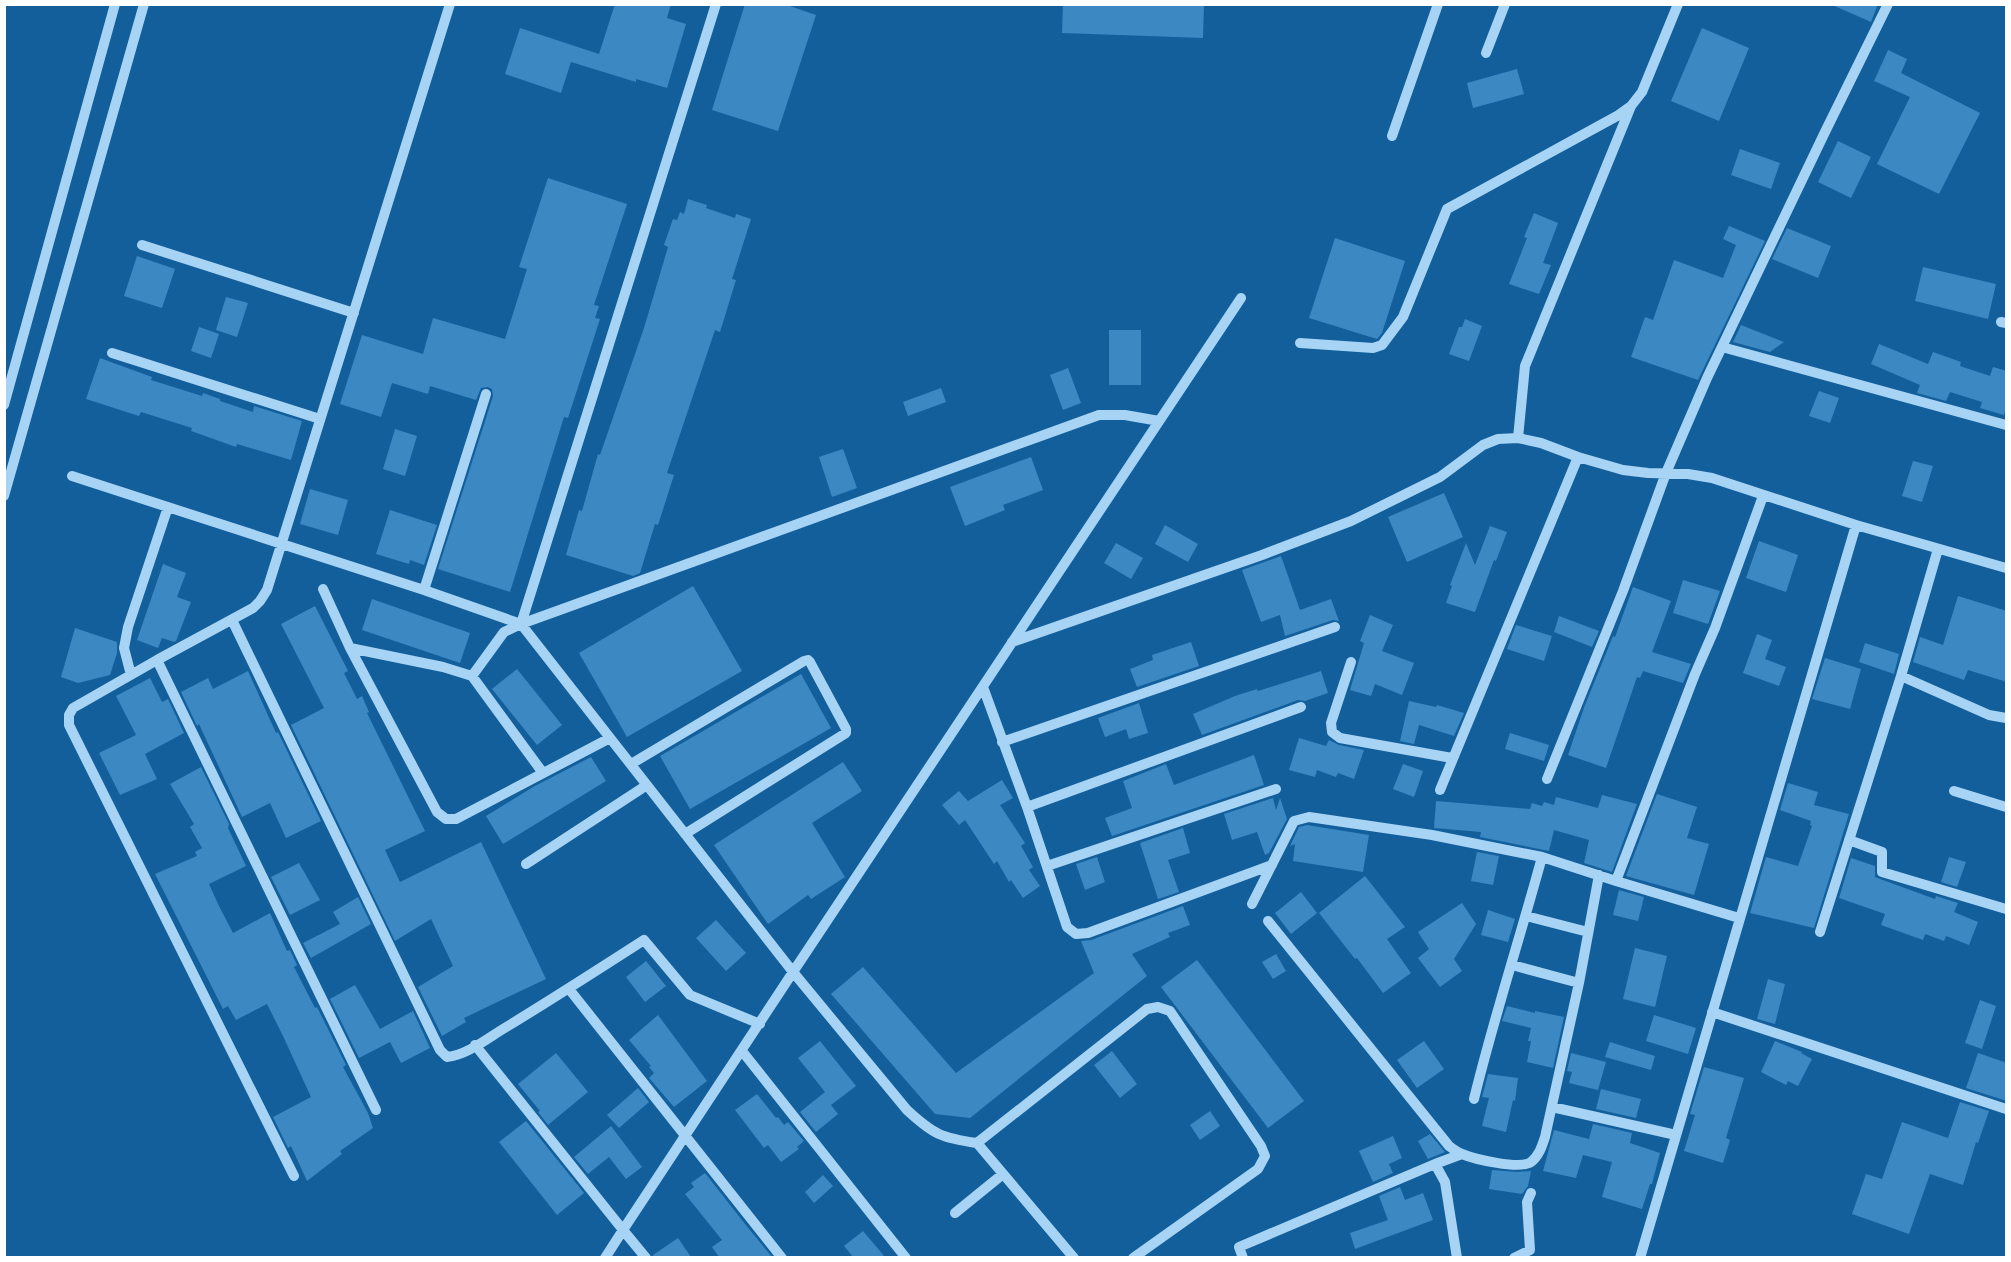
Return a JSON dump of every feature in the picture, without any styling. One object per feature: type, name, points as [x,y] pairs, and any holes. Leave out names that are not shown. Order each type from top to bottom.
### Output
[{"type":"street","points":[[4,405],[115,4]]},
{"type":"street","points":[[4,496],[144,4]]},
{"type":"street","points":[[294,1176],[69,725],[69,715],[74,708],[253,608],[267,590],[450,4]]},
{"type":"street","points":[[521,624],[716,4]]},
{"type":"street","points":[[1392,136],[1438,4]]},
{"type":"street","points":[[1486,53],[1504,4]]},
{"type":"street","points":[[1518,438],[1525,366],[1631,106],[1642,92],[1678,4]]},
{"type":"street","points":[[1547,779],[1623,591],[1666,473],[1722,347],[1888,4]]},
{"type":"street","points":[[1300,343],[1373,348],[1382,345],[1403,317],[1447,210],[1617,116],[1631,106]]},
{"type":"street","points":[[142,245],[354,313]]},
{"type":"street","points":[[604,1257],[686,1138],[793,972],[1241,298]]},
{"type":"street","points":[[1722,347],[2007,425]]},
{"type":"street","points":[[112,353],[320,419]]},
{"type":"street","points":[[424,590],[486,394]]},
{"type":"street","points":[[472,676],[504,632],[521,624],[1099,415],[1125,415],[1159,421]]},
{"type":"street","points":[[1012,642],[1262,555],[1351,521],[1440,477],[1483,445],[1498,439],[1518,438],[1541,442],[1578,457],[1623,470],[1712,478],[1856,525],[2007,568]]},
{"type":"street","points":[[1440,790],[1578,457]]},
{"type":"street","points":[[72,476],[424,590],[521,624],[793,972],[907,1110],[925,1127],[946,1138],[977,1143],[1074,1257]]},
{"type":"street","points":[[1616,881],[1695,674],[1715,628],[1763,495]]},
{"type":"street","points":[[131,675],[124,648],[128,627],[168,507]]},
{"type":"street","points":[[1640,1257],[1856,525]]},
{"type":"street","points":[[1820,932],[1901,676],[1938,549]]},
{"type":"street","points":[[323,589],[350,648],[437,813],[446,819],[456,819],[610,738]]},
{"type":"street","points":[[232,620],[440,1050],[447,1056],[456,1056],[475,1045],[569,989],[644,940],[690,995],[760,1024]]},
{"type":"street","points":[[1002,742],[1335,627]]},
{"type":"street","points":[[350,648],[443,667],[472,676],[543,773]]},
{"type":"street","points":[[157,660],[376,1110]]},
{"type":"street","points":[[631,764],[804,661],[810,662],[846,729],[846,733],[685,834]]},
{"type":"street","points":[[1351,662],[1331,723],[1332,732],[1340,738],[1452,758]]},
{"type":"street","points":[[1901,676],[1989,715],[2007,718]]},
{"type":"street","points":[[982,687],[1027,807],[1067,927],[1076,934],[1088,933],[1272,865]]},
{"type":"street","points":[[1027,807],[1301,707]]},
{"type":"street","points":[[526,864],[647,785]]},
{"type":"street","points":[[1047,867],[1276,789]]},
{"type":"street","points":[[1954,791],[2007,807]]},
{"type":"street","points":[[1252,904],[1294,820],[1309,817],[1432,835],[1542,857],[1739,918]]},
{"type":"street","points":[[1849,840],[1882,852],[1882,872],[2007,909]]},
{"type":"street","points":[[1474,1098],[1490,1033],[1512,966],[1542,857]]},
{"type":"street","points":[[1268,921],[1449,1146],[1462,1154],[1520,1166],[1530,1163],[1540,1152],[1543,1144],[1579,983],[1599,875]]},
{"type":"street","points":[[1526,916],[1588,932]]},
{"type":"street","points":[[1512,966],[1579,983]]},
{"type":"street","points":[[569,989],[782,1257]]},
{"type":"street","points":[[977,1143],[1147,1009],[1158,1007],[1170,1011],[1261,1146],[1265,1156],[1258,1169],[1133,1257]]},
{"type":"street","points":[[1712,1012],[2007,1109]]},
{"type":"street","points":[[475,1045],[646,1257]]},
{"type":"street","points":[[742,1051],[906,1257]]},
{"type":"street","points":[[1552,1107],[1676,1135]]},
{"type":"street","points":[[1243,1257],[1239,1247],[1462,1154]]},
{"type":"street","points":[[1435,1164],[1445,1182],[1457,1257]]},
{"type":"street","points":[[955,1213],[1003,1174]]},
{"type":"street","points":[[1514,1257],[1530,1250],[1527,1202],[1531,1193]]},
{"type":"building","points":[[615,4],[671,4],[667,18],[686,24],[667,88],[636,79],[636,82],[571,62],[561,93],[505,74],[520,28],[599,54]]},
{"type":"building","points":[[745,4],[784,4],[816,15],[778,131],[712,110]]},
{"type":"building","points":[[1063,4],[1204,4],[1203,38],[1062,33]]},
{"type":"building","points":[[1830,4],[1878,4],[1871,22]]},
{"type":"building","points":[[1702,28],[1749,48],[1719,121],[1671,101]]},
{"type":"building","points":[[1888,50],[1907,59],[1901,73],[1980,113],[1939,194],[1877,164],[1910,97],[1874,81]]},
{"type":"building","points":[[1517,69],[1524,94],[1473,108],[1467,83]]},
{"type":"building","points":[[1838,141],[1871,157],[1851,198],[1818,182]]},
{"type":"building","points":[[1740,149],[1780,163],[1771,189],[1731,175]]},
{"type":"building","points":[[548,178],[627,204],[594,305],[599,306],[595,318],[600,319],[568,418],[564,417],[510,592],[438,569],[493,396],[492,389],[481,388],[476,400],[430,386],[428,394],[392,383],[381,417],[340,404],[362,335],[423,354],[433,318],[505,339],[527,269],[519,267]]},
{"type":"building","points":[[688,199],[735,218],[736,214],[751,219],[732,279],[736,280],[720,332],[715,330],[667,473],[674,475],[658,525],[655,524],[640,573],[633,576],[566,555],[579,510],[582,511],[598,454],[600,455],[644,328],[668,247],[664,245],[673,219],[677,220],[680,212],[684,214]]},
{"type":"building","points":[[1534,213],[1558,223],[1543,263],[1551,265],[1539,294],[1509,284]]},
{"type":"building","points":[[1729,226],[1765,241],[1698,380],[1631,357],[1645,317],[1653,320],[1674,260],[1723,278],[1736,245],[1723,239]]},
{"type":"building","points":[[1787,228],[1831,246],[1818,278],[1772,259]]},
{"type":"building","points":[[1335,238],[1405,261],[1382,333],[1377,339],[1309,318]]},
{"type":"building","points":[[137,256],[175,269],[162,308],[124,296]]},
{"type":"building","points":[[1923,267],[1996,284],[1988,319],[1915,301]]},
{"type":"building","points":[[226,297],[248,303],[237,337],[216,330]]},
{"type":"building","points":[[1465,319],[1482,326],[1469,361],[1449,354],[1459,327],[1462,327]]},
{"type":"building","points":[[1741,325],[1784,342],[1770,352],[1733,342]]},
{"type":"building","points":[[199,327],[219,334],[211,358],[191,351]]},
{"type":"building","points":[[1109,330],[1141,330],[1141,385],[1109,385]]},
{"type":"building","points":[[1879,344],[1928,364],[1933,352],[1961,362],[1960,366],[1990,376],[1993,367],[2007,371],[2007,405],[2004,415],[1980,408],[1982,402],[1950,392],[1946,401],[1917,393],[1920,385],[1871,364]]},
{"type":"building","points":[[100,358],[152,377],[151,380],[202,396],[203,393],[253,412],[254,406],[302,421],[291,460],[237,444],[236,447],[191,431],[192,428],[141,412],[139,416],[86,399]]},
{"type":"building","points":[[1068,368],[1081,403],[1063,410],[1050,375]]},
{"type":"building","points":[[941,388],[946,402],[908,416],[903,402]]},
{"type":"building","points":[[1819,391],[1839,398],[1830,423],[1809,416]]},
{"type":"building","points":[[395,429],[417,436],[405,476],[383,469]]},
{"type":"building","points":[[843,449],[857,488],[832,497],[819,457]]},
{"type":"building","points":[[1031,457],[1043,490],[1003,505],[1005,510],[965,526],[950,487]]},
{"type":"building","points":[[1913,461],[1933,466],[1922,502],[1902,496]]},
{"type":"building","points":[[310,489],[348,500],[338,535],[300,524]]},
{"type":"building","points":[[1444,493],[1463,537],[1407,562],[1388,517]]},
{"type":"building","points":[[390,510],[437,525],[424,565],[410,560],[409,564],[376,554]]},
{"type":"building","points":[[1165,525],[1198,544],[1188,562],[1155,544]]},
{"type":"building","points":[[1490,526],[1507,532],[1475,612],[1446,603],[1452,586],[1450,585],[1466,543],[1475,565]]},
{"type":"building","points":[[1759,541],[1798,555],[1786,592],[1746,578]]},
{"type":"building","points":[[1116,543],[1143,558],[1131,579],[1104,563]]},
{"type":"building","points":[[1281,556],[1300,610],[1331,599],[1339,621],[1333,620],[1285,636],[1280,615],[1261,622],[1242,570]]},
{"type":"building","points":[[163,564],[186,573],[177,597],[191,602],[176,641],[162,638],[158,648],[137,640]]},
{"type":"building","points":[[1683,580],[1720,591],[1708,624],[1673,613]]},
{"type":"building","points":[[693,586],[742,671],[627,737],[579,653]]},
{"type":"building","points":[[1633,587],[1671,601],[1652,652],[1691,664],[1683,683],[1643,671],[1640,678],[1637,677],[1606,768],[1568,755],[1585,705],[1613,636],[1615,637]]},
{"type":"building","points":[[1958,596],[2007,611],[2007,682],[1968,670],[1964,680],[1913,662],[1920,637],[1943,645]]},
{"type":"building","points":[[372,599],[470,633],[460,663],[362,630]]},
{"type":"building","points":[[315,606],[348,671],[344,673],[357,699],[362,696],[369,712],[367,713],[425,831],[385,850],[400,882],[481,842],[546,979],[464,1018],[466,1022],[442,1036],[418,987],[453,966],[431,919],[395,941],[291,725],[324,708],[281,624]]},
{"type":"building","points":[[1370,615],[1393,625],[1382,651],[1414,663],[1402,695],[1375,684],[1371,696],[1350,690],[1364,643],[1360,641]]},
{"type":"building","points":[[1559,616],[1599,631],[1592,647],[1554,632]]},
{"type":"building","points":[[1516,625],[1552,636],[1544,661],[1507,649]]},
{"type":"building","points":[[75,628],[117,642],[117,653],[110,675],[78,683],[61,677]]},
{"type":"building","points":[[1757,634],[1772,640],[1765,659],[1786,667],[1779,686],[1743,673]]},
{"type":"building","points":[[1191,642],[1199,666],[1137,687],[1130,669],[1153,660],[1152,655]]},
{"type":"building","points":[[1865,643],[1899,654],[1894,674],[1859,662]]},
{"type":"building","points":[[1825,658],[1861,669],[1850,709],[1812,699]]},
{"type":"building","points":[[517,669],[562,725],[537,745],[492,689]]},
{"type":"building","points":[[248,671],[276,733],[278,732],[321,821],[286,838],[270,803],[242,817],[199,724],[197,726],[181,692],[208,678],[213,689]]},
{"type":"building","points":[[1321,671],[1328,693],[1305,701],[1298,700],[1202,735],[1193,714],[1235,696]]},
{"type":"building","points":[[801,674],[831,728],[690,809],[660,756]]},
{"type":"building","points":[[150,678],[162,702],[168,699],[184,733],[145,754],[157,779],[120,795],[99,753],[136,735],[116,696]]},
{"type":"building","points":[[1409,701],[1436,707],[1437,705],[1464,713],[1454,736],[1419,725],[1414,744],[1400,741]]},
{"type":"building","points":[[1139,703],[1148,733],[1129,739],[1126,729],[1105,737],[1098,718]]},
{"type":"building","points":[[1510,733],[1549,745],[1544,761],[1505,749]]},
{"type":"building","points":[[1299,738],[1326,746],[1329,740],[1339,745],[1364,750],[1354,779],[1338,773],[1336,777],[1317,770],[1315,777],[1289,770]]},
{"type":"building","points":[[1254,755],[1264,785],[1112,836],[1105,818],[1132,808],[1123,781],[1166,764],[1174,785]]},
{"type":"building","points":[[591,757],[606,781],[503,844],[486,816],[533,787]]},
{"type":"building","points":[[843,762],[862,791],[812,823],[845,877],[811,899],[808,895],[768,924],[714,845]]},
{"type":"building","points":[[1403,764],[1423,771],[1414,797],[1393,789]]},
{"type":"building","points":[[201,767],[229,824],[228,828],[246,866],[209,884],[219,906],[233,933],[270,913],[287,951],[290,950],[297,965],[294,967],[346,1065],[343,1067],[368,1113],[373,1128],[340,1151],[342,1154],[307,1181],[291,1146],[288,1148],[273,1117],[311,1097],[283,1036],[267,1004],[236,1020],[228,1006],[223,1009],[155,874],[197,856],[195,852],[202,848],[190,827],[194,824],[170,784]]},
{"type":"building","points":[[1002,780],[1013,798],[1000,805],[1025,843],[1021,846],[1033,867],[1029,870],[1040,886],[1023,898],[1011,880],[1009,882],[997,861],[994,864],[965,820],[959,825],[942,805],[959,791],[968,801]]},
{"type":"building","points":[[1788,783],[1818,792],[1814,805],[1849,814],[1814,928],[1750,913],[1766,857],[1798,866],[1812,826],[1811,821],[1780,810]]},
{"type":"building","points":[[1657,794],[1697,807],[1687,838],[1709,844],[1694,895],[1626,876]]},
{"type":"building","points":[[1602,795],[1637,804],[1612,872],[1584,863],[1589,840],[1554,830],[1549,851],[1480,837],[1481,832],[1434,828],[1436,801],[1530,809],[1532,803],[1542,806],[1544,802],[1554,805],[1556,797],[1598,808]]},
{"type":"building","points":[[1273,798],[1276,810],[1280,798],[1287,819],[1269,853],[1265,855],[1257,832],[1232,840],[1224,814]]},
{"type":"building","points":[[1307,825],[1369,835],[1363,872],[1293,861],[1295,844],[1290,846],[1299,827]]},
{"type":"building","points":[[1183,828],[1190,853],[1168,860],[1179,892],[1158,899],[1140,843]]},
{"type":"building","points":[[1477,852],[1499,856],[1493,885],[1471,881]]},
{"type":"building","points":[[1097,857],[1105,882],[1085,890],[1076,864]]},
{"type":"building","points":[[1949,857],[1966,862],[1957,887],[1941,882]]},
{"type":"building","points":[[1851,858],[1875,866],[1875,877],[1935,899],[1936,896],[1958,903],[1954,912],[1978,922],[1969,945],[1946,936],[1944,941],[1925,934],[1923,940],[1881,925],[1885,914],[1839,898]]},
{"type":"building","points":[[299,863],[320,900],[290,915],[271,877]]},
{"type":"building","points":[[1365,876],[1405,927],[1387,939],[1411,973],[1383,993],[1319,913]]},
{"type":"building","points":[[1619,890],[1644,897],[1638,921],[1613,915]]},
{"type":"building","points":[[1301,892],[1317,913],[1291,934],[1275,913]]},
{"type":"building","points":[[358,897],[371,924],[311,958],[303,943],[340,924],[333,912]]},
{"type":"building","points":[[1462,903],[1476,924],[1454,959],[1462,971],[1440,987],[1418,958],[1429,949],[1418,932]]},
{"type":"building","points":[[1183,906],[1190,925],[1168,933],[1170,937],[1132,954],[1147,976],[970,1118],[935,1114],[831,994],[863,967],[956,1073],[1094,973],[1081,941],[1091,940]]},
{"type":"building","points":[[1488,910],[1515,919],[1508,942],[1481,935]]},
{"type":"building","points":[[716,920],[746,953],[726,971],[696,938]]},
{"type":"building","points":[[1635,948],[1667,956],[1655,1007],[1623,999]]},
{"type":"building","points":[[1276,954],[1286,971],[1273,979],[1262,962]]},
{"type":"building","points":[[1197,960],[1304,1101],[1268,1128],[1161,987]]},
{"type":"building","points":[[646,961],[666,986],[645,1002],[626,977]]},
{"type":"building","points":[[1768,979],[1785,984],[1775,1024],[1757,1019]]},
{"type":"building","points":[[355,985],[380,1029],[413,1011],[430,1048],[401,1063],[390,1042],[359,1058],[330,999]]},
{"type":"building","points":[[1980,1000],[1996,1006],[1982,1049],[1965,1043]]},
{"type":"building","points":[[1507,1006],[1564,1017],[1553,1068],[1527,1062],[1531,1028],[1502,1021]]},
{"type":"building","points":[[658,1015],[707,1081],[674,1107],[649,1078],[654,1073],[649,1067],[651,1066],[629,1040]]},
{"type":"building","points":[[1654,1015],[1696,1028],[1688,1054],[1646,1041]]},
{"type":"building","points":[[820,1041],[856,1086],[831,1105],[838,1114],[816,1132],[800,1112],[825,1092],[798,1058]]},
{"type":"building","points":[[1424,1041],[1444,1069],[1417,1088],[1397,1060]]},
{"type":"building","points":[[1775,1041],[1802,1052],[1812,1059],[1798,1086],[1788,1081],[1786,1085],[1761,1072]]},
{"type":"building","points":[[1610,1042],[1655,1056],[1651,1070],[1605,1057]]},
{"type":"building","points":[[1112,1051],[1137,1084],[1120,1098],[1094,1065]]},
{"type":"building","points":[[556,1053],[588,1092],[548,1125],[538,1112],[540,1111],[518,1084]]},
{"type":"building","points":[[1571,1053],[1606,1062],[1598,1090],[1569,1083],[1572,1072],[1567,1071]]},
{"type":"building","points":[[1978,1053],[2007,1063],[2007,1101],[1966,1088]]},
{"type":"building","points":[[1704,1067],[1744,1078],[1726,1138],[1730,1140],[1723,1163],[1684,1151],[1695,1115],[1690,1114]]},
{"type":"building","points":[[1488,1074],[1518,1078],[1515,1101],[1513,1100],[1506,1132],[1482,1126],[1489,1098],[1482,1097]]},
{"type":"building","points":[[638,1088],[649,1102],[619,1128],[607,1115]]},
{"type":"building","points":[[1601,1089],[1641,1099],[1636,1118],[1596,1109]]},
{"type":"building","points":[[757,1094],[776,1118],[778,1117],[784,1125],[788,1122],[804,1141],[797,1147],[799,1149],[781,1162],[768,1145],[764,1148],[735,1110]]},
{"type":"building","points":[[1960,1102],[1989,1111],[1978,1143],[1976,1142],[1963,1185],[1930,1174],[1909,1234],[1852,1214],[1866,1174],[1882,1179],[1902,1122],[1948,1138]]},
{"type":"building","points":[[1210,1111],[1220,1126],[1200,1140],[1190,1125]]},
{"type":"building","points":[[526,1121],[584,1193],[557,1215],[499,1142]]},
{"type":"building","points":[[1593,1124],[1632,1133],[1630,1143],[1660,1153],[1652,1184],[1650,1184],[1642,1209],[1602,1197],[1612,1162],[1583,1155],[1576,1178],[1543,1171],[1554,1130],[1589,1139]]},
{"type":"building","points":[[611,1126],[642,1167],[626,1179],[609,1157],[588,1174],[574,1157]]},
{"type":"building","points":[[1430,1134],[1445,1152],[1428,1159],[1418,1141]]},
{"type":"building","points":[[1393,1136],[1402,1158],[1389,1164],[1393,1173],[1373,1182],[1359,1151]]},
{"type":"building","points":[[1492,1170],[1531,1171],[1528,1186],[1522,1194],[1489,1189]]},
{"type":"building","points":[[705,1173],[772,1257],[719,1257],[712,1247],[722,1240],[685,1194],[694,1187],[691,1183]]},
{"type":"building","points":[[823,1175],[833,1186],[814,1203],[805,1192]]},
{"type":"building","points":[[1400,1187],[1405,1200],[1423,1193],[1433,1220],[1355,1249],[1350,1233],[1388,1220],[1379,1196]]},
{"type":"building","points":[[863,1231],[885,1257],[853,1257],[844,1246]]},
{"type":"building","points":[[678,1238],[691,1257],[653,1257],[653,1255]]}]
